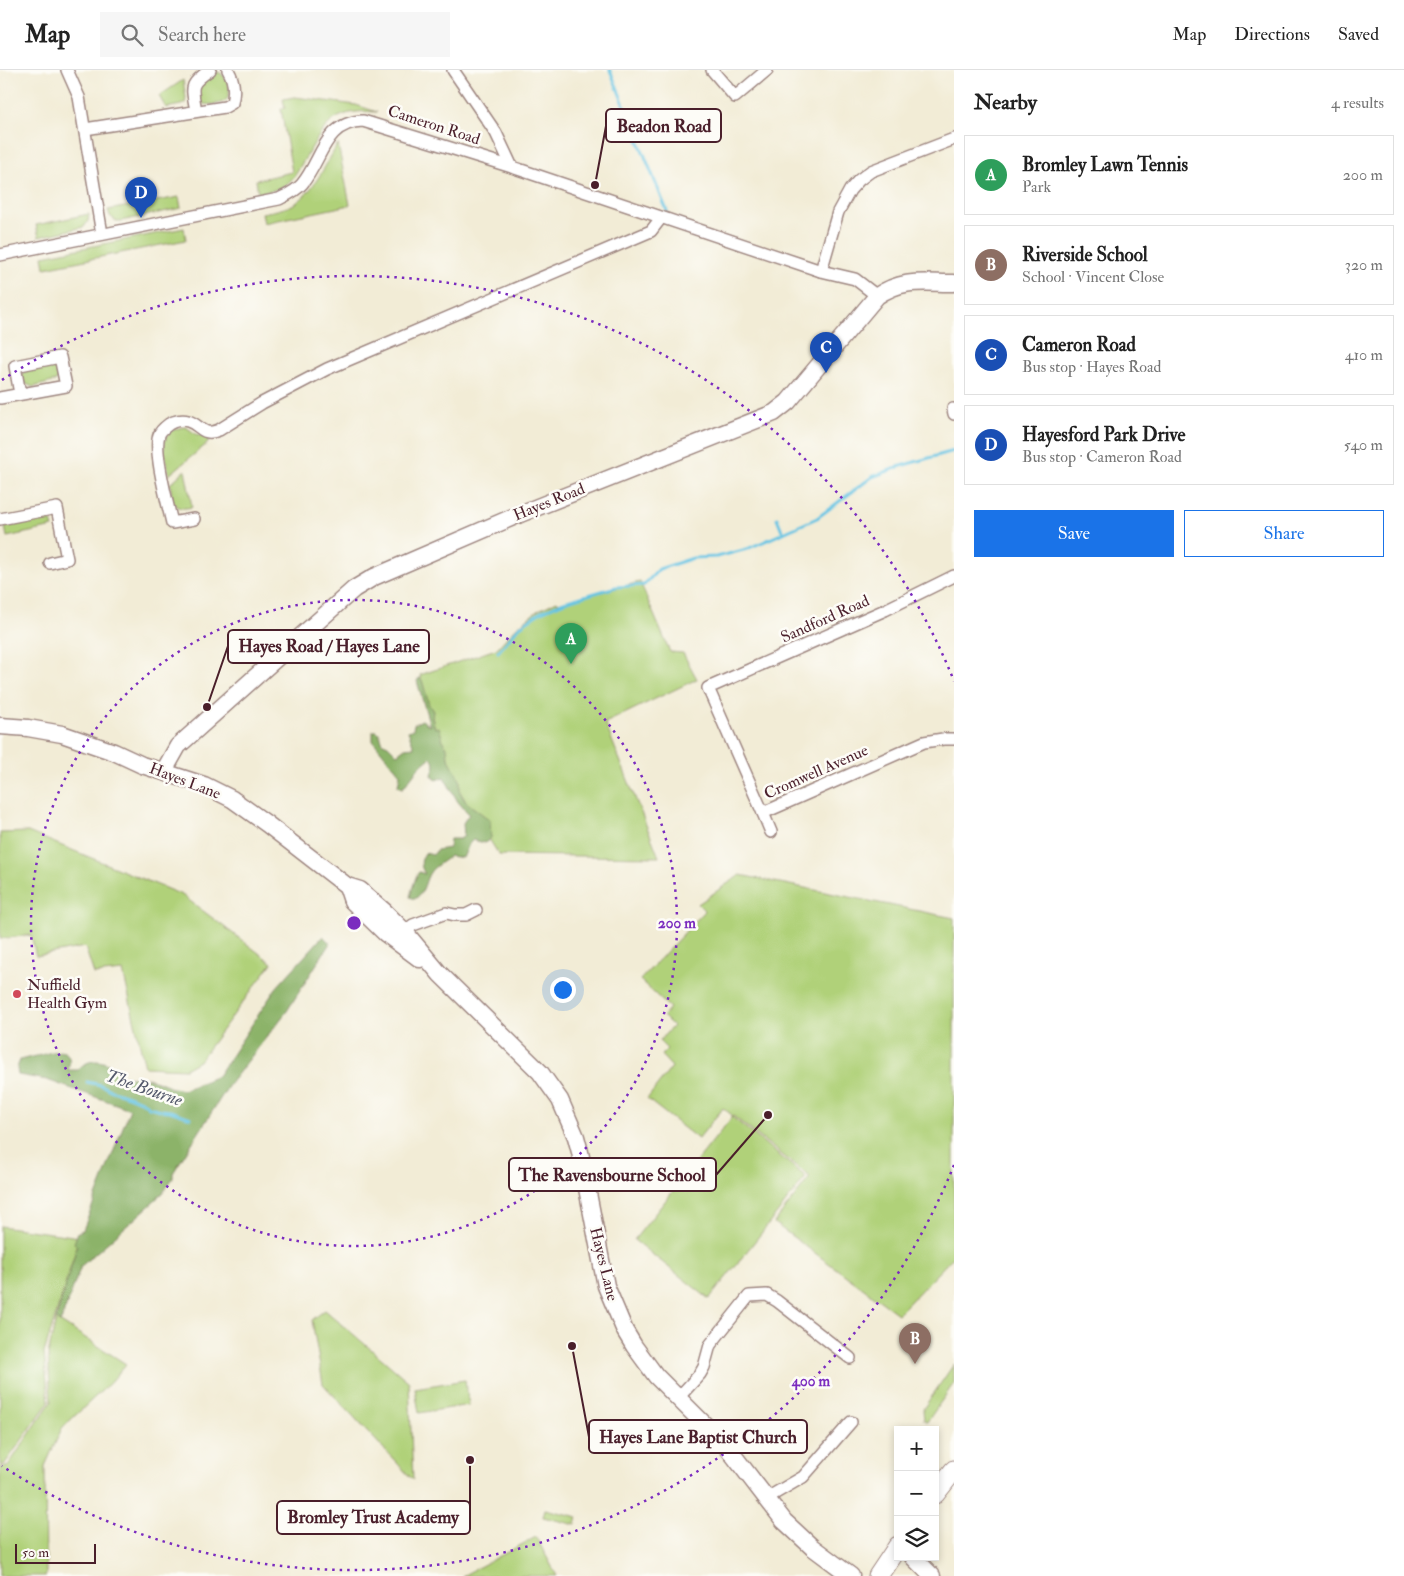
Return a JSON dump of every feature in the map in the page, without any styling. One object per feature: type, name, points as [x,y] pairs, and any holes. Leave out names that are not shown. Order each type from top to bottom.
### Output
[{"type":"main road","name":"Hayes Road","points":[[164,771],[178,746],[354,589],[374,577],[520,514],[774,413],[788,402],[876,296],[898,284],[954,283]]},
{"type":"main road","name":"Hayes Lane","points":[[0,726],[28,728],[62,734],[114,752],[142,765],[204,785],[232,799],[347,886],[360,890],[405,932],[440,974],[540,1072],[560,1100],[576,1137],[580,1152],[606,1286],[625,1331],[639,1354],[656,1376],[728,1447],[791,1528],[850,1576]]},
{"type":"main road","name":"Hayes Lane","points":[[347,886],[352,901],[385,933],[440,974]]},
{"type":"main road","points":[[939,1489],[954,1470]]},
{"type":"main road","points":[[878,1576],[894,1552]]},
{"type":"main road","points":[[917,1561],[932,1576]]},
{"type":"street","points":[[67,70],[79,97],[102,234]]},
{"type":"street","points":[[196,111],[192,88],[194,83],[210,70]]},
{"type":"street","points":[[85,129],[225,107],[232,103],[234,94],[232,78],[228,70]]},
{"type":"street","points":[[453,70],[496,133],[512,167]]},
{"type":"street","points":[[712,70],[735,97],[767,70]]},
{"type":"street","name":"Cameron Road","points":[[0,255],[279,199],[292,193],[302,184],[328,139],[346,124],[355,121],[370,122],[512,167],[821,271],[855,279],[876,296]]},
{"type":"street","points":[[821,271],[838,212],[850,190],[860,180],[871,171],[954,140]]},
{"type":"street","points":[[194,519],[172,523],[162,482],[157,445],[159,434],[172,422],[188,421],[204,431],[212,433],[262,403],[327,369],[652,231],[661,218]]},
{"type":"street","points":[[0,398],[66,386],[60,357],[14,366],[20,394]]},
{"type":"street","points":[[0,519],[57,508],[67,559],[50,563]]},
{"type":"street","name":"Sandford Road","points":[[708,688],[885,610],[954,576]]},
{"type":"street","name":"Cromwell Avenue","points":[[708,688],[763,813],[924,742],[954,739]]},
{"type":"street","points":[[763,813],[771,832]]},
{"type":"street","points":[[405,932],[413,925],[446,913],[466,915],[476,910]]},
{"type":"street","points":[[678,1398],[700,1374],[710,1345],[749,1296],[767,1295],[777,1301],[850,1358]]},
{"type":"street","points":[[767,1498],[803,1477],[852,1422]]},
{"type":"green space","points":[[218,72],[226,80],[229,96],[219,103],[203,104],[198,98],[198,84],[213,73]]},
{"type":"green space","points":[[183,80],[185,103],[166,108],[159,96]]},
{"type":"green space","points":[[295,97],[356,105],[377,112],[361,112],[337,118],[322,131],[296,174],[289,182],[278,189],[258,193],[256,180],[292,172],[281,109],[285,108],[283,99]]},
{"type":"green space","points":[[338,144],[350,205],[264,223],[262,213],[288,207],[303,198],[320,176]]},
{"type":"green space","points":[[179,197],[181,208],[121,221],[116,221],[110,216],[108,210]]},
{"type":"green space","points":[[89,214],[88,221],[84,227],[39,237],[36,225]]},
{"type":"green space","points":[[184,228],[186,240],[45,268],[43,256]]},
{"type":"green space","points":[[50,364],[57,366],[60,376],[56,381],[33,387],[24,383],[22,377],[25,370]]},
{"type":"green space","points":[[186,427],[197,435],[209,437],[208,443],[169,475],[164,451],[166,438],[170,432]]},
{"type":"green space","points":[[185,470],[192,507],[180,508],[174,503],[170,484]]},
{"type":"green space","points":[[46,519],[51,521],[53,527],[7,537],[5,527]]},
{"type":"green space","points":[[640,582],[670,652],[683,653],[697,679],[605,723],[659,857],[499,855],[454,782],[438,727],[435,728],[420,675],[496,649],[517,627],[537,611],[557,601],[558,603]]},
{"type":"green space","points":[[419,678],[422,680],[429,705],[433,711],[432,718],[435,728],[439,727],[444,744],[447,747],[448,757],[460,780],[460,792],[466,802],[490,820],[491,838],[485,843],[473,840],[469,844],[463,858],[450,856],[435,867],[429,874],[421,893],[415,899],[410,897],[418,873],[425,874],[421,864],[425,853],[433,855],[437,850],[449,848],[450,839],[460,839],[464,836],[463,823],[469,814],[458,802],[444,777],[436,780],[432,775],[435,765],[431,757],[419,767],[403,788],[398,786],[400,774],[373,741],[373,731],[376,731],[379,733],[383,743],[388,745],[397,754],[405,748],[414,747],[408,731],[413,729],[414,724],[422,720],[430,726],[417,681]]},
{"type":"green space","points":[[28,832],[182,895],[272,963],[199,1061],[185,1069],[145,1067],[123,971],[94,974],[85,947],[36,956],[31,935],[0,939],[0,833]]},
{"type":"green space","points":[[740,875],[954,918],[954,1256],[898,1314],[774,1223],[810,1177],[723,1108],[698,1139],[647,1099],[672,1067],[661,1055],[667,1049],[659,1041],[673,1026],[663,1016],[670,1008],[640,980],[705,911],[698,904]]},
{"type":"green space","points":[[323,936],[330,943],[287,1011],[229,1085],[173,1173],[173,1178],[162,1194],[81,1266],[60,1323],[56,1319],[77,1246],[74,1243],[78,1232],[83,1230],[130,1109],[47,1080],[18,1075],[17,1068],[20,1060],[59,1051],[68,1055],[68,1070],[78,1070],[88,1063],[99,1061],[111,1066],[119,1075],[141,1079],[148,1078],[169,1087],[183,1090],[218,1076],[276,988]]},
{"type":"green space","points":[[732,1117],[806,1177],[709,1299],[634,1240]]},
{"type":"green space","points":[[0,1226],[80,1237],[44,1353],[49,1402],[4,1465],[0,1465]]},
{"type":"green space","points":[[325,1310],[409,1382],[413,1480],[323,1384],[312,1320]]},
{"type":"green space","points":[[56,1319],[126,1364],[111,1382],[62,1428],[45,1466],[46,1576],[0,1576],[0,1467],[7,1467],[51,1402],[48,1355]]},
{"type":"green space","points":[[954,1364],[954,1383],[927,1422],[924,1420],[923,1409]]},
{"type":"green space","points":[[465,1380],[469,1405],[419,1413],[415,1388]]},
{"type":"green space","points":[[545,1509],[578,1517],[576,1525],[543,1517]]},
{"type":"green space","points":[[536,1537],[557,1576],[462,1576]]},
{"type":"waterway","points":[[610,70],[667,211]]},
{"type":"waterway","points":[[498,652],[520,626],[541,612],[564,602],[616,587],[644,585],[659,569],[693,558],[717,557],[747,549],[817,518],[872,477],[904,465],[954,451]]},
{"type":"waterway","points":[[777,518],[783,533]]},
{"type":"waterway","name":"The Bourne","points":[[87,1082],[101,1085],[131,1097],[149,1107],[191,1118]]},
{"type":"place","name":"Beadon Road","points":[[595,185]]},
{"type":"place","name":"Hayesford Park Drive","points":[[141,218]]},
{"type":"place","name":"Cameron Road","points":[[826,373]]},
{"type":"place","name":"Bromley Lawn Tennis","points":[[571,664]]},
{"type":"place","name":"Hayes Road / Hayes Lane","points":[[207,707]]},
{"type":"place","name":"Nuffield Health Gym","points":[[17,994]]},
{"type":"place","name":"The Ravensbourne School","points":[[768,1115]]},
{"type":"place","name":"Hayes Lane Baptist Church","points":[[572,1346]]},
{"type":"place","name":"Riverside School","points":[[915,1364]]},
{"type":"place","name":"Bromley Trust Academy","points":[[470,1460]]}]
